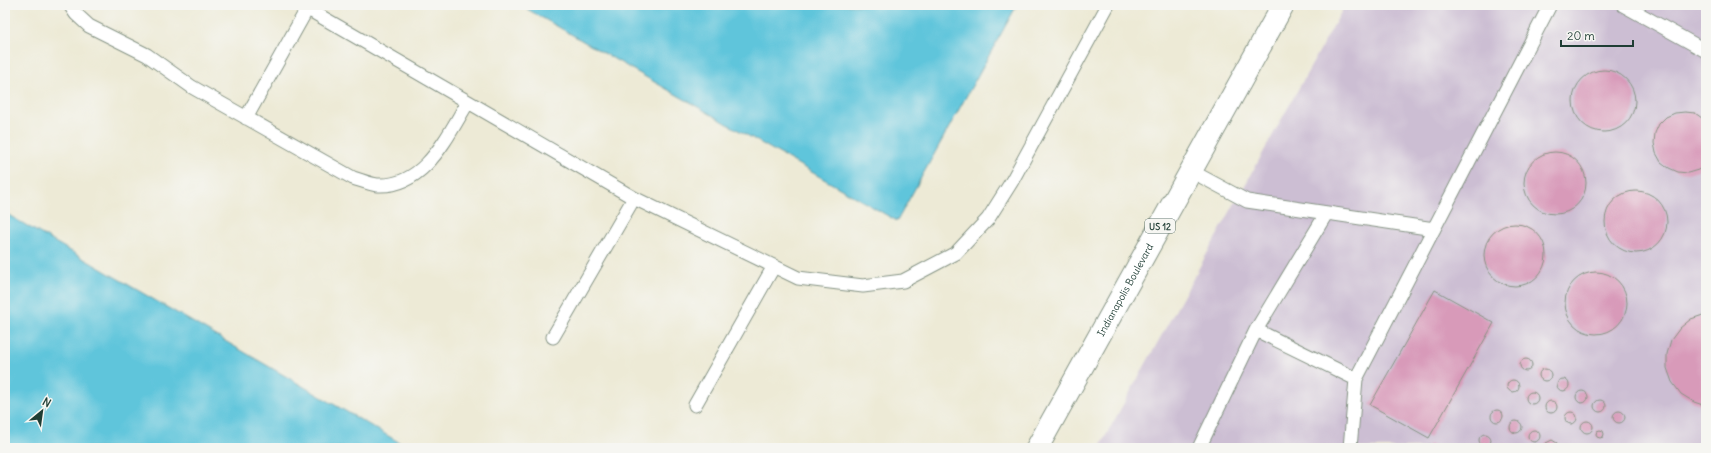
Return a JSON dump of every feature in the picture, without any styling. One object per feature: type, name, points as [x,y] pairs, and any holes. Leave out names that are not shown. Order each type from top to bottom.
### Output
[{"type":"main road","name":"Indianapolis Boulevard","points":[[1037,448],[1283,5]]},
{"type":"lane","points":[[70,5],[76,14],[89,26],[147,55],[192,87],[353,178],[377,185],[398,183],[416,174],[430,161],[468,102]]},
{"type":"lane","points":[[246,118],[304,7],[634,198],[798,278],[863,286],[903,281],[956,253],[988,219],[1012,181],[1108,5]]},
{"type":"lane","points":[[1350,448],[1356,379],[1550,5]]},
{"type":"lane","points":[[1622,5],[1706,51]]},
{"type":"lane","points":[[1191,171],[1247,201],[1434,229]]},
{"type":"lane","points":[[553,337],[634,198]]},
{"type":"lane","points":[[1199,448],[1256,330],[1326,214]]},
{"type":"lane","points":[[695,405],[774,266]]},
{"type":"lane","points":[[1256,330],[1356,379]]},
{"type":"shaded area","points":[[1345,5],[1706,5],[1706,448],[1099,448]]},
{"type":"water","points":[[520,5],[1017,5],[897,221]]},
{"type":"water","points":[[5,213],[409,448],[5,448]]},
{"type":"building","points":[[1604,70],[1616,73],[1626,79],[1632,89],[1635,101],[1632,113],[1626,123],[1616,129],[1604,132],[1592,129],[1582,123],[1576,113],[1573,101],[1576,89],[1582,79],[1592,73]]},
{"type":"building","points":[[1675,113],[1695,113],[1706,121],[1706,164],[1698,170],[1688,173],[1678,172],[1661,162],[1656,153],[1654,143],[1655,133],[1659,124],[1666,117]]},
{"type":"building","points":[[1555,152],[1567,155],[1577,161],[1583,171],[1586,183],[1583,195],[1577,205],[1567,211],[1555,214],[1543,211],[1533,205],[1527,195],[1524,183],[1527,171],[1533,161],[1543,155]]},
{"type":"building","points":[[1636,191],[1648,194],[1658,200],[1664,210],[1667,222],[1664,234],[1658,244],[1648,250],[1636,253],[1624,250],[1614,244],[1608,234],[1605,222],[1608,210],[1614,200],[1624,194]]},
{"type":"building","points":[[1515,224],[1527,227],[1537,233],[1543,243],[1546,255],[1543,267],[1537,277],[1527,283],[1515,286],[1503,283],[1493,277],[1487,267],[1484,255],[1487,243],[1493,233],[1503,227]]},
{"type":"building","points":[[1596,272],[1608,275],[1618,281],[1624,291],[1627,303],[1624,315],[1618,325],[1608,331],[1596,334],[1584,331],[1574,325],[1568,315],[1565,303],[1568,291],[1574,281],[1584,275]]},
{"type":"building","points":[[1435,290],[1494,323],[1429,438],[1370,405]]},
{"type":"building","points":[[1706,314],[1706,406],[1694,402],[1681,394],[1672,382],[1667,368],[1667,354],[1671,340],[1680,328],[1691,319]]},
{"type":"building","points":[[1524,359],[1528,359],[1532,365],[1528,371],[1524,371],[1520,367],[1520,363]]},
{"type":"building","points":[[1543,369],[1547,369],[1551,375],[1547,381],[1543,381],[1539,377],[1539,373]]},
{"type":"building","points":[[1561,379],[1565,379],[1569,385],[1565,391],[1561,391],[1557,387],[1557,383]]},
{"type":"building","points":[[1511,380],[1515,380],[1519,386],[1515,392],[1511,392],[1507,388],[1507,384]]},
{"type":"building","points":[[1580,391],[1584,391],[1588,397],[1584,403],[1580,403],[1576,399],[1576,395]]},
{"type":"building","points":[[1530,392],[1534,392],[1538,398],[1534,404],[1530,404],[1526,400],[1526,396]]},
{"type":"building","points":[[1598,400],[1602,400],[1606,406],[1602,412],[1598,412],[1594,408],[1594,404]]},
{"type":"building","points":[[1549,401],[1553,401],[1557,407],[1553,413],[1549,413],[1545,409],[1545,405]]},
{"type":"building","points":[[1495,410],[1499,410],[1503,416],[1499,422],[1495,422],[1491,418],[1491,414]]},
{"type":"building","points":[[1617,411],[1621,411],[1625,417],[1621,423],[1617,423],[1613,419],[1613,415]]},
{"type":"building","points":[[1569,412],[1573,412],[1577,418],[1573,424],[1569,424],[1565,420],[1565,416]]},
{"type":"building","points":[[1514,421],[1518,421],[1522,427],[1518,433],[1514,433],[1510,429],[1510,425]]},
{"type":"building","points":[[1585,421],[1589,421],[1593,427],[1589,433],[1585,433],[1581,429],[1581,425]]},
{"type":"building","points":[[1532,430],[1536,430],[1540,436],[1536,442],[1532,442],[1528,438],[1528,434]]},
{"type":"building","points":[[1598,430],[1602,430],[1604,434],[1602,438],[1598,438],[1596,436],[1596,432]]},
{"type":"building","points":[[1483,434],[1487,434],[1491,440],[1487,446],[1483,446],[1479,442],[1479,438]]},
{"type":"building","points":[[1552,440],[1557,443],[1557,448],[1545,448],[1546,443]]},
{"type":"building","points":[[1429,444],[1437,448],[1427,448]]},
{"type":"building","points":[[1503,444],[1507,445],[1510,448],[1498,448]]}]
